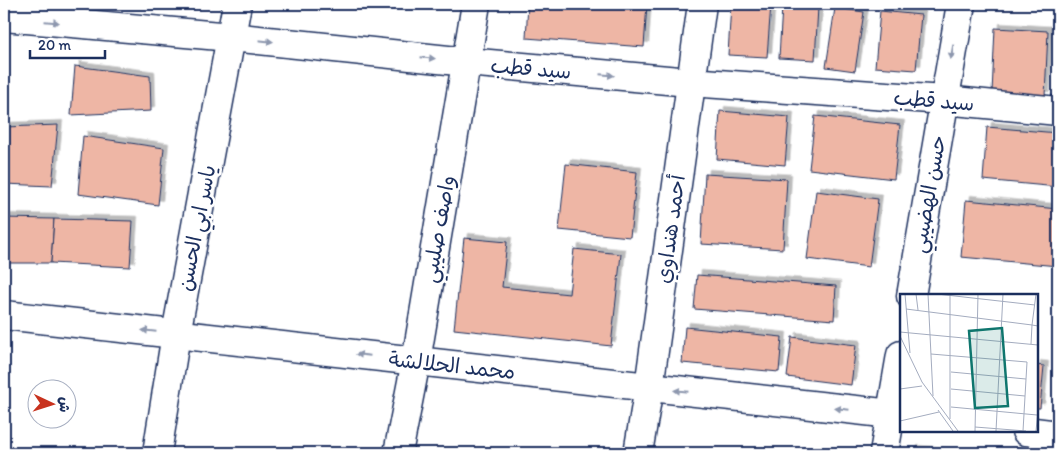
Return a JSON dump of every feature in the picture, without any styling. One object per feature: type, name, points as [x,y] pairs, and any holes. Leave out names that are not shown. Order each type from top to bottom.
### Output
[{"type":"street","name":"ياسر ابي الحسن","points":[[157,453],[176,334],[237,4]]},
{"type":"street","name":"واصف صليبي","points":[[398,453],[416,361],[476,4]]},
{"type":"street","name":"أحمد هنداوي","points":[[638,453],[649,387],[702,4]]},
{"type":"street","name":"حسن الهضيبي","points":[[911,294],[960,4]]},
{"type":"street","name":"سيد قطب","points":[[4,17],[232,37],[467,62],[690,82],[944,100],[1058,111]]},
{"type":"street","name":"محمد الحلالشة","points":[[4,314],[896,415]]},
{"type":"street","points":[[884,453],[896,415],[900,367]]},
{"type":"street","points":[[1034,432],[1058,435]]},
{"type":"building","points":[[528,4],[647,4],[644,47],[526,38]]},
{"type":"building","points":[[731,4],[771,4],[767,57],[728,55]]},
{"type":"building","points":[[782,6],[818,7],[815,60],[779,58]]},
{"type":"building","points":[[835,8],[864,12],[855,71],[826,67]]},
{"type":"building","points":[[880,11],[921,15],[916,70],[875,67]]},
{"type":"building","points":[[995,28],[1048,31],[1045,96],[992,93]]},
{"type":"building","points":[[75,66],[150,76],[151,111],[71,115]]},
{"type":"building","points":[[720,111],[789,117],[785,165],[717,159]]},
{"type":"building","points":[[815,116],[900,125],[894,179],[809,169]]},
{"type":"building","points":[[58,125],[52,186],[4,184],[4,127]]},
{"type":"building","points":[[987,127],[1058,133],[1058,187],[983,180]]},
{"type":"building","points":[[83,136],[164,148],[158,205],[78,194]]},
{"type":"building","points":[[566,164],[637,172],[630,237],[559,230]]},
{"type":"building","points":[[705,174],[787,179],[783,249],[701,244]]},
{"type":"building","points":[[816,191],[878,199],[869,267],[807,259]]},
{"type":"building","points":[[966,200],[1058,209],[1058,266],[961,257]]},
{"type":"building","points":[[4,218],[54,219],[51,263],[4,263]]},
{"type":"building","points":[[54,219],[133,221],[130,267],[51,263]]},
{"type":"building","points":[[464,238],[507,242],[502,287],[569,294],[574,249],[621,254],[611,346],[454,329]]},
{"type":"building","points":[[697,275],[836,286],[834,320],[694,309]]},
{"type":"building","points":[[685,327],[782,337],[779,372],[682,363]]},
{"type":"building","points":[[792,337],[856,345],[851,385],[787,377]]},
{"type":"building","points":[[1037,365],[1044,366],[1040,408],[1037,408]]},
{"type":"building","points":[[913,450],[953,453],[913,453]]}]
